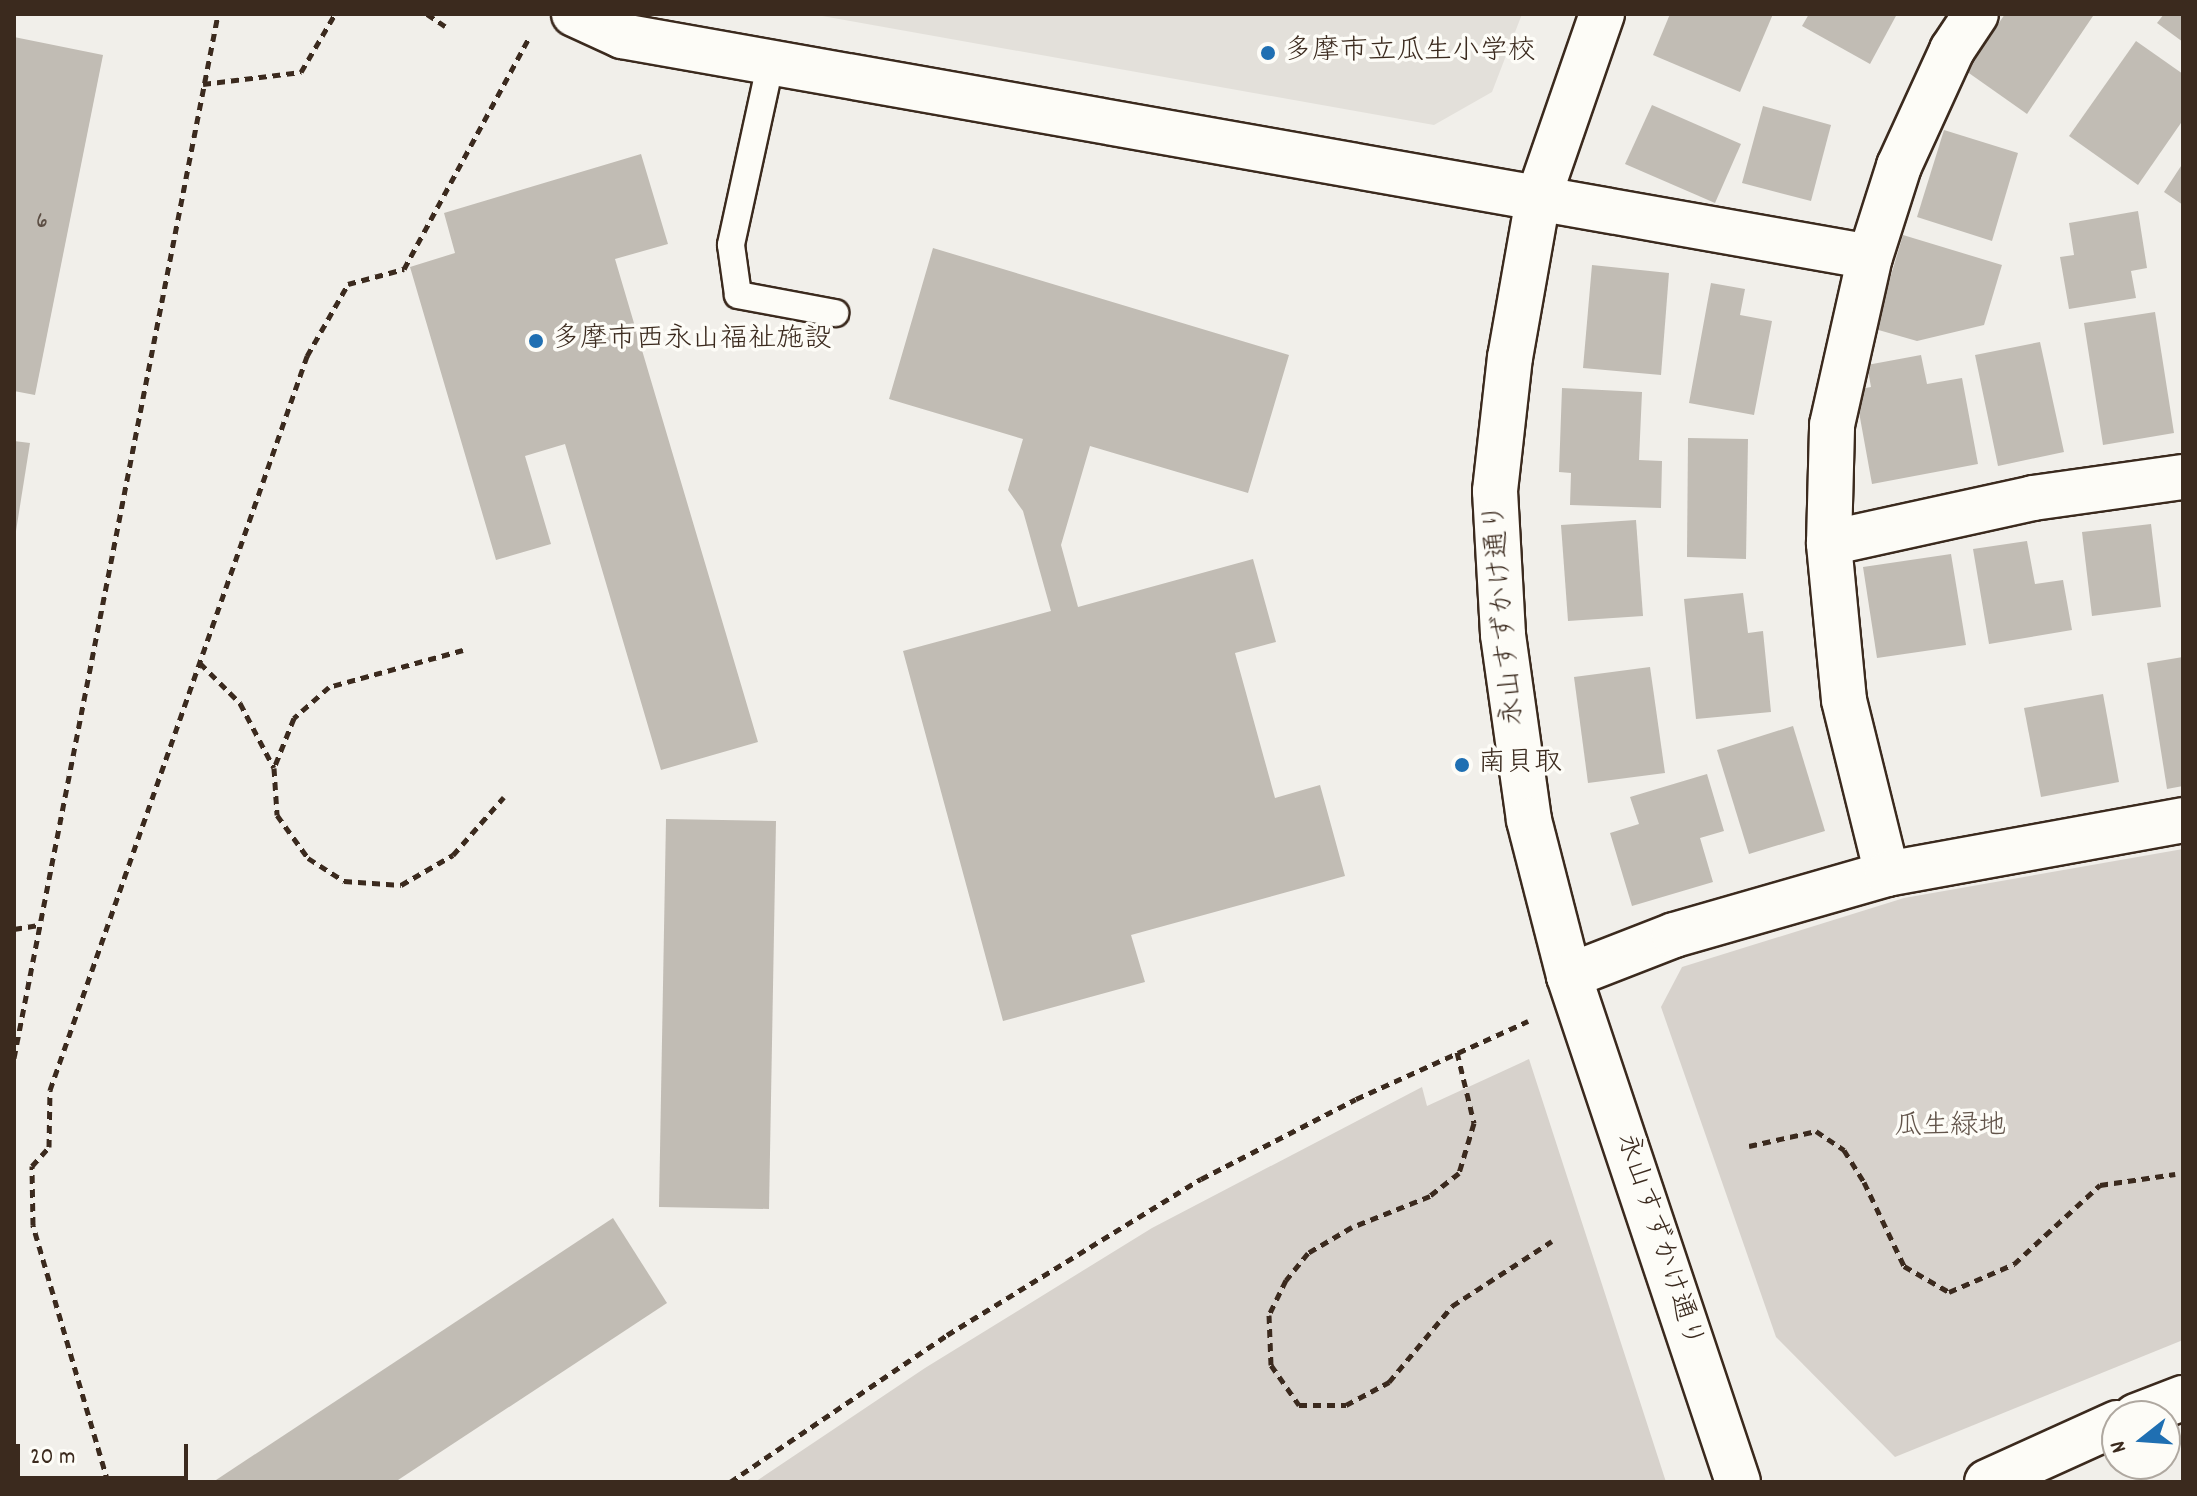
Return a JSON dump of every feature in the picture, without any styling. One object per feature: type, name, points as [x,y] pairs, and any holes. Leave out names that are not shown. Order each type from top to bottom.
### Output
[{"type":"street","name":"永山すずかけ通り","points":[[1602,14],[1538,199],[1510,357],[1495,491],[1503,635],[1529,820],[1569,976],[1738,1482]]},
{"type":"street","points":[[1887,874],[1844,700],[1829,543],[1832,425],[1870,257],[1899,166],[1952,50],[1976,14]]},
{"type":"street","points":[[554,21],[622,36],[1870,257]]},
{"type":"street","points":[[1829,543],[2033,498],[2183,477]]},
{"type":"street","points":[[1569,976],[1674,935],[1887,874],[2183,820]]},
{"type":"street","points":[[1987,1482],[2101,1430]]},
{"type":"lane","points":[[771,61],[731,245],[738,295],[835,313]]},
{"type":"path","points":[[14,1058],[218,14]]},
{"type":"path","points":[[203,84],[301,72],[335,14]]},
{"type":"path","points":[[427,14],[445,26]]},
{"type":"path","points":[[108,1482],[33,1225],[32,1166],[49,1147],[50,1090],[307,356],[348,284],[404,269],[554,21]]},
{"type":"path","points":[[274,768],[294,718],[329,687],[463,650]]},
{"type":"path","points":[[200,663],[240,703],[274,768],[277,815],[308,858],[344,881],[401,885],[453,855],[504,797]]},
{"type":"path","points":[[14,929],[39,925]]},
{"type":"path","points":[[730,1482],[947,1335],[1201,1179],[1457,1052],[1528,1021]]},
{"type":"path","points":[[1457,1052],[1474,1123],[1459,1173],[1430,1196],[1352,1227],[1308,1253],[1286,1280],[1269,1315],[1271,1365],[1299,1405],[1346,1405],[1389,1382],[1452,1306],[1552,1241]]},
{"type":"path","points":[[1749,1146],[1816,1131],[1844,1150],[1864,1182],[1904,1266],[1949,1292],[2014,1264],[2100,1185],[2175,1174]]},
{"type":"shaded area","name":"多摩市立瓜生小学校","points":[[811,14],[1522,14],[1492,92],[1434,125]]},
{"type":"green space","name":"瓜生緑地","points":[[2183,849],[2183,1340],[1895,1457],[1776,1337],[1661,1007],[1682,967],[1904,898]]},
{"type":"green space","points":[[1529,1059],[1666,1482],[755,1482],[925,1368],[1152,1228],[1422,1087],[1427,1106]]},
{"type":"building","points":[[1670,14],[1773,14],[1740,92],[1653,55]]},
{"type":"building","points":[[1809,14],[1897,14],[1870,64],[1802,26]]},
{"type":"building","points":[[2005,14],[2093,16],[2027,114],[1966,71]]},
{"type":"building","points":[[2164,14],[2183,14],[2183,42],[2157,23]]},
{"type":"building","points":[[14,37],[103,55],[35,395],[14,391]]},
{"type":"building","points":[[2136,41],[2183,74],[2183,120],[2138,185],[2069,136]]},
{"type":"building","points":[[1652,105],[1741,144],[1715,203],[1625,164]]},
{"type":"building","points":[[1763,106],[1831,125],[1811,201],[1742,183]]},
{"type":"building","points":[[1944,130],[2018,153],[1992,241],[1917,217]]},
{"type":"building","name":"多摩市西永山福祉施設","points":[[641,154],[668,244],[615,259],[758,742],[661,770],[565,444],[525,456],[551,544],[496,560],[410,267],[455,253],[444,213]]},
{"type":"building","points":[[2183,163],[2183,205],[2164,192]]},
{"type":"building","points":[[2138,211],[2147,268],[2131,271],[2136,298],[2069,309],[2060,257],[2074,255],[2069,223]]},
{"type":"building","points":[[1903,235],[2002,265],[1984,325],[1917,341],[1875,329]]},
{"type":"building","points":[[933,248],[1289,355],[1248,493],[1090,446],[1061,545],[1078,607],[1253,559],[1276,642],[1235,653],[1275,798],[1320,785],[1345,876],[1131,935],[1145,982],[1003,1021],[903,651],[1051,611],[1023,511],[1008,490],[1023,439],[889,399]]},
{"type":"building","points":[[1592,265],[1669,273],[1661,375],[1583,368]]},
{"type":"building","points":[[1711,283],[1745,289],[1740,315],[1772,321],[1754,415],[1689,403]]},
{"type":"building","points":[[2155,312],[2174,433],[2103,445],[2084,323]]},
{"type":"building","points":[[2040,342],[2064,452],[1998,466],[1975,355]]},
{"type":"building","points":[[1921,355],[1927,384],[1962,378],[1978,464],[1872,484],[1855,390],[1871,387],[1867,365]]},
{"type":"building","points":[[1562,388],[1642,392],[1639,460],[1662,461],[1661,508],[1570,505],[1571,473],[1559,472]]},
{"type":"building","points":[[1688,438],[1748,439],[1746,559],[1687,557]]},
{"type":"building","points":[[14,441],[30,443],[16,531],[14,531]]},
{"type":"building","points":[[1636,520],[1643,616],[1568,621],[1561,525]]},
{"type":"building","points":[[2151,524],[2161,607],[2092,616],[2082,532]]},
{"type":"building","points":[[2027,541],[2035,584],[2063,580],[2072,630],[1989,644],[1973,549]]},
{"type":"building","points":[[1951,554],[1966,645],[1877,658],[1863,567]]},
{"type":"building","points":[[1743,593],[1748,633],[1763,631],[1771,712],[1696,719],[1684,599]]},
{"type":"building","points":[[2183,657],[2183,786],[2167,789],[2147,663]]},
{"type":"building","points":[[1650,667],[1665,773],[1588,783],[1574,677]]},
{"type":"building","points":[[2103,694],[2119,782],[2041,797],[2024,708]]},
{"type":"building","points":[[1793,726],[1825,831],[1749,854],[1717,750]]},
{"type":"building","points":[[1707,774],[1724,831],[1700,838],[1713,882],[1632,906],[1610,833],[1639,824],[1630,797]]},
{"type":"building","points":[[666,819],[776,821],[769,1209],[659,1207]]},
{"type":"building","points":[[613,1218],[667,1303],[395,1482],[213,1482]]},
{"type":"place","name":"多摩市立瓜生小学校","points":[[1268,53]]},
{"type":"place","name":"多摩市西永山福祉施設","points":[[536,341]]},
{"type":"place","name":"南貝取","points":[[1462,765]]}]
